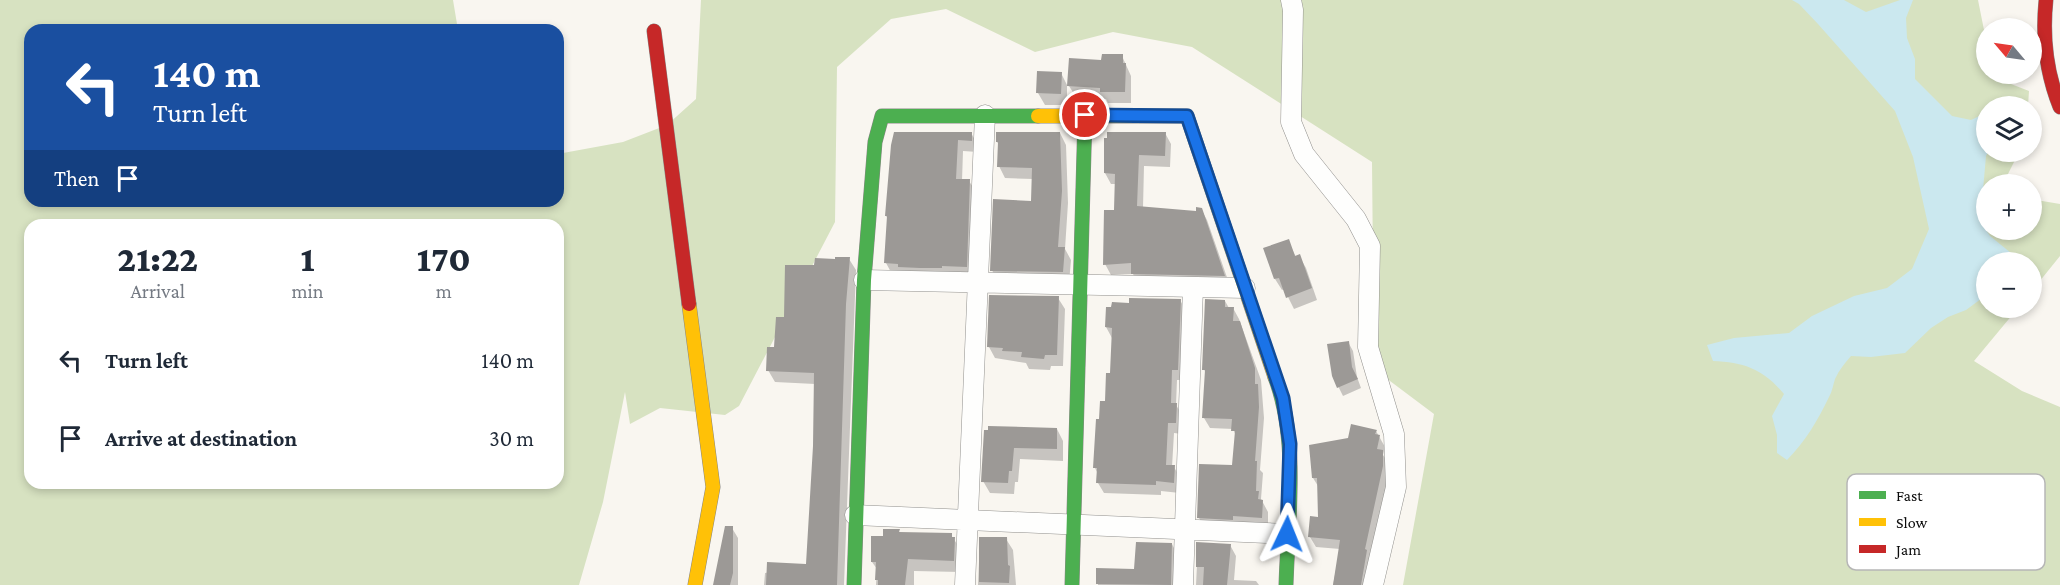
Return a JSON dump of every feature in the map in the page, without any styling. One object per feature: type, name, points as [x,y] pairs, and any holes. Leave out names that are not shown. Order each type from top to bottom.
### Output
[{"type":"street","points":[[1291,0],[1293,10],[1291,122],[1304,154],[1356,219],[1370,246],[1368,347],[1394,434],[1396,487],[1373,585]]},
{"type":"street","points":[[2046,0],[2043,21],[2045,53],[2052,87],[2060,107]]},
{"type":"street","points":[[654,30],[713,487],[695,585]]},
{"type":"street","points":[[965,585],[985,115]]},
{"type":"street","points":[[854,585],[864,280],[875,142],[882,116],[985,115],[1187,116],[1283,398],[1290,444],[1286,585]]},
{"type":"street","points":[[1072,585],[1085,115]]},
{"type":"street","points":[[864,280],[1245,288]]},
{"type":"street","points":[[1182,585],[1192,287]]},
{"type":"street","points":[[855,515],[1287,534]]},
{"type":"green space","points":[[0,0],[453,0],[457,24],[24,24],[24,207],[564,207],[564,153],[623,142],[667,125],[696,99],[701,0],[1978,0],[1982,18],[1976,18],[1976,84],[2011,84],[2029,91],[2029,96],[1976,96],[1976,162],[2014,162],[2008,174],[1976,174],[1976,240],[2042,240],[2042,201],[2060,204],[2060,256],[2042,278],[2042,252],[1976,252],[1976,318],[2010,318],[1974,361],[2022,391],[2060,407],[2060,585],[1403,585],[1434,414],[1374,369],[1372,162],[1192,47],[1113,32],[1035,52],[946,9],[891,19],[837,67],[835,222],[739,406],[725,415],[660,408],[630,424],[625,392],[603,502],[579,585],[0,585]]},
{"type":"water","points":[[1792,0],[1844,0],[1866,12],[1900,0],[1913,0],[1906,18],[1907,38],[1915,59],[1915,79],[1952,116],[1971,120],[1976,118],[1976,162],[1985,162],[1984,174],[1976,174],[1976,240],[1995,240],[2010,252],[1976,252],[1976,303],[1931,328],[1905,353],[1871,357],[1851,356],[1835,379],[1830,395],[1816,422],[1800,446],[1787,460],[1777,453],[1777,435],[1772,416],[1784,394],[1769,379],[1753,369],[1735,363],[1713,361],[1707,345],[1734,338],[1789,333],[1812,316],[1854,296],[1887,288],[1912,269],[1929,229],[1913,157],[1895,111],[1799,4]]},
{"type":"building","points":[[1102,54],[1123,54],[1123,63],[1126,63],[1125,92],[1100,92],[1100,88],[1067,86],[1069,58],[1101,60]]},
{"type":"building","points":[[1037,71],[1062,72],[1061,94],[1036,93]]},
{"type":"building","points":[[894,132],[972,132],[972,141],[958,140],[956,179],[970,179],[967,267],[898,267],[898,264],[884,263],[887,216],[885,216]]},
{"type":"building","points":[[996,132],[1060,132],[1062,191],[1058,247],[1065,247],[1063,272],[990,271],[993,199],[1031,201],[1032,168],[997,167]]},
{"type":"building","points":[[1107,132],[1166,132],[1165,156],[1139,155],[1137,206],[1196,211],[1196,207],[1202,208],[1225,276],[1131,274],[1131,263],[1103,265],[1104,210],[1114,210],[1115,174],[1104,173],[1104,138],[1107,138]]},
{"type":"building","points":[[1289,239],[1295,256],[1300,254],[1312,288],[1286,298],[1279,278],[1274,279],[1263,248]]},
{"type":"building","points":[[835,257],[850,257],[846,304],[837,585],[766,585],[767,562],[806,564],[813,446],[814,373],[766,371],[767,347],[774,347],[776,317],[784,317],[785,265],[814,265],[815,258],[835,259]]},
{"type":"building","points":[[989,295],[1059,296],[1057,355],[1045,355],[1044,359],[1021,357],[1022,352],[1002,351],[1003,348],[987,347]]},
{"type":"building","points":[[1129,298],[1181,299],[1178,370],[1172,370],[1171,403],[1177,403],[1176,423],[1168,423],[1166,465],[1175,465],[1174,483],[1156,481],[1156,485],[1096,483],[1097,468],[1093,468],[1096,419],[1099,419],[1100,401],[1105,401],[1106,373],[1110,373],[1112,328],[1105,327],[1106,307],[1111,307],[1112,302],[1129,303]]},
{"type":"building","points":[[1205,299],[1225,300],[1225,307],[1234,307],[1233,321],[1240,321],[1255,368],[1259,407],[1255,461],[1257,461],[1256,491],[1259,491],[1258,499],[1263,500],[1262,518],[1233,516],[1233,520],[1197,518],[1199,464],[1232,465],[1235,431],[1231,431],[1232,419],[1202,418]]},
{"type":"building","points":[[1349,341],[1352,367],[1358,379],[1337,388],[1332,376],[1327,344]]},
{"type":"building","points":[[1351,424],[1377,430],[1375,434],[1380,435],[1377,449],[1383,450],[1383,466],[1365,549],[1367,550],[1361,585],[1333,585],[1340,540],[1308,537],[1310,516],[1318,517],[1317,478],[1312,478],[1309,445],[1348,438]]},
{"type":"building","points":[[988,426],[1057,428],[1057,449],[1014,448],[1012,471],[1009,471],[1008,483],[981,482],[984,430],[988,430]]},
{"type":"building","points":[[725,526],[733,526],[733,573],[730,585],[713,585]]},
{"type":"building","points":[[883,529],[900,529],[899,532],[952,533],[952,537],[955,537],[954,561],[908,559],[905,585],[878,585],[878,580],[875,580],[876,562],[871,562],[871,536],[883,536]]},
{"type":"building","points":[[979,537],[1007,537],[1009,583],[979,582]]},
{"type":"building","points":[[1136,542],[1172,543],[1171,585],[1096,584],[1096,568],[1134,569]]},
{"type":"building","points":[[1196,542],[1231,544],[1227,585],[1203,585],[1204,567],[1196,567]]},
{"type":"traffic: fast","points":[[1072,585],[1085,115]]},
{"type":"traffic: fast","points":[[854,585],[864,280],[875,142],[882,116],[1038,116]]},
{"type":"traffic: fast","points":[[1275,377],[1282,401],[1290,453],[1286,585]]},
{"type":"traffic: slow","points":[[1038,116],[1187,116],[1275,377]]},
{"type":"traffic: slow","points":[[689,304],[713,487],[695,585]]},
{"type":"traffic: jam","points":[[2046,0],[2046,55],[2051,81],[2060,107]]},
{"type":"traffic: jam","points":[[654,31],[689,304]]},
{"type":"route","points":[[1085,115],[1187,116],[1283,398],[1290,444],[1287,534]]}]
